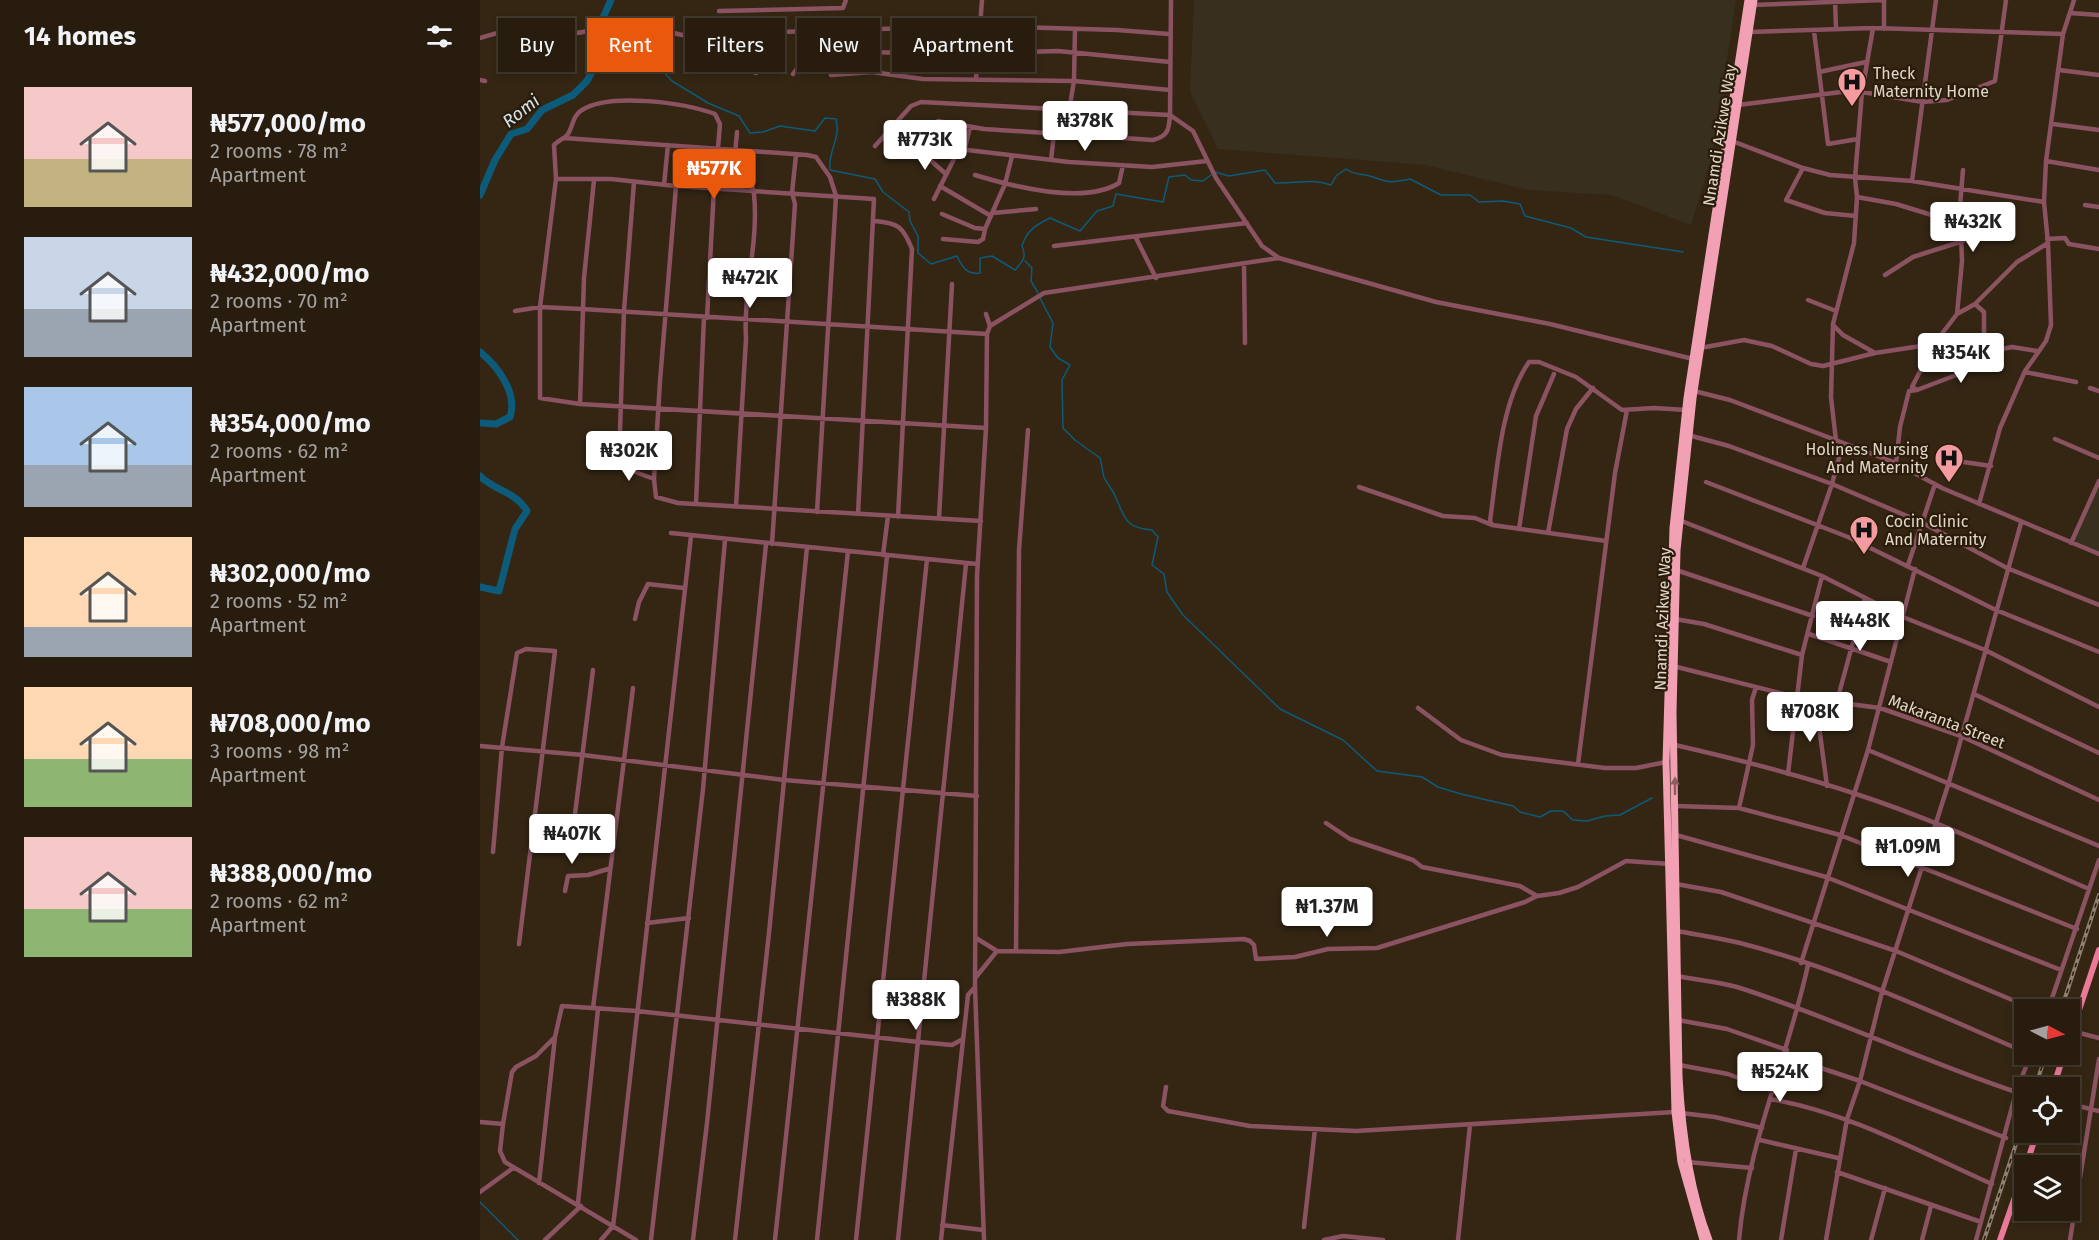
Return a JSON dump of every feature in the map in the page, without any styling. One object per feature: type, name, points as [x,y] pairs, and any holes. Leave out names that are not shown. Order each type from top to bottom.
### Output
[{"type":"highway","name":"Nnamdi Azikwe Way","points":[[1709,1240],[1696,1198],[1678,1112],[1674,619],[1679,520],[1688,435],[1749,32],[1751,2]]},
{"type":"highway","name":"Nnamdi Azikwe Way","points":[[1703,1240],[1682,1162],[1678,1112],[1666,762],[1671,551],[1693,359],[1751,2]]},
{"type":"main road","points":[[2080,1008],[2099,952]]},
{"type":"main road","points":[[2000,1240],[2014,1199]]},
{"type":"street","points":[[719,11],[843,8],[846,0]]},
{"type":"street","points":[[980,18],[982,0]]},
{"type":"street","points":[[938,121],[970,127],[1065,135],[1153,140],[1166,135],[1170,116],[1171,0]]},
{"type":"street","points":[[1751,2],[1884,0],[1884,29]]},
{"type":"street","points":[[1912,181],[1936,0]]},
{"type":"street","points":[[1738,105],[1862,92],[1923,102],[1947,100],[1995,81],[2006,0]]},
{"type":"street","points":[[1979,504],[2000,428],[2025,372],[2037,351],[2046,341],[2051,325],[2044,202],[2046,161],[2053,124],[2063,34],[2073,0]]},
{"type":"street","points":[[1835,1],[1836,28]]},
{"type":"street","points":[[2070,13],[2099,15]]},
{"type":"street","points":[[480,38],[505,30],[532,27],[552,28],[571,33],[587,32]]},
{"type":"street","points":[[785,32],[892,28]]},
{"type":"street","points":[[1035,28],[1170,34]]},
{"type":"street","points":[[1749,32],[1874,28],[1931,32],[2063,34]]},
{"type":"street","points":[[1836,441],[1831,397],[1833,324],[1854,243],[1857,198],[1855,177],[1862,92],[1874,28]]},
{"type":"street","points":[[1065,135],[1074,81],[1075,29]]},
{"type":"street","points":[[1814,31],[1828,144],[1858,139]]},
{"type":"street","points":[[793,74],[808,54],[834,47],[864,52],[892,52]]},
{"type":"street","points":[[1035,52],[1058,51],[1075,55],[1170,62]]},
{"type":"street","points":[[1819,72],[1866,62]]},
{"type":"street","points":[[2059,70],[2099,75]]},
{"type":"street","points":[[831,75],[872,72],[923,79],[1074,81],[1170,90]]},
{"type":"street","points":[[975,79],[976,72]]},
{"type":"street","points":[[564,138],[581,110],[591,106],[635,100],[686,105],[715,114],[720,124],[718,148]]},
{"type":"street","points":[[875,146],[916,103],[1069,108],[1170,116],[1193,131],[1209,168],[1262,246],[1280,258],[1436,302],[1550,324],[1693,359]]},
{"type":"street","points":[[2053,124],[2099,130]]},
{"type":"street","points":[[964,152],[970,127]]},
{"type":"street","points":[[736,506],[753,192],[748,174],[735,150],[737,132]]},
{"type":"street","points":[[1051,160],[1054,134]]},
{"type":"street","points":[[924,135],[955,151],[964,152],[1152,167],[1206,161]]},
{"type":"street","points":[[817,512],[823,418],[829,325],[836,196],[830,177],[816,157],[560,138],[554,145],[556,179],[540,307],[539,397],[580,404],[700,409],[823,418],[986,428]]},
{"type":"street","points":[[1732,141],[1803,168],[1855,177],[1912,181],[2044,202]]},
{"type":"street","points":[[664,184],[668,145]]},
{"type":"street","points":[[934,199],[956,155],[955,151]]},
{"type":"street","points":[[914,152],[929,159],[946,174]]},
{"type":"street","points":[[693,1240],[743,774],[775,509],[788,323],[795,204],[792,193],[796,155]]},
{"type":"street","points":[[943,239],[978,242],[983,239],[985,229],[1005,184],[1012,156]]},
{"type":"street","points":[[2046,161],[2099,170]]},
{"type":"street","points":[[975,176],[1026,189],[1085,191],[1119,183],[1123,165]]},
{"type":"street","points":[[1803,168],[1786,200],[1825,213],[1856,216]]},
{"type":"street","points":[[1958,314],[1963,170]]},
{"type":"street","points":[[556,179],[634,182],[874,200],[875,221],[858,514]]},
{"type":"street","points":[[580,404],[582,309],[594,180]]},
{"type":"street","points":[[634,182],[624,311],[620,464],[654,479]]},
{"type":"street","points":[[676,186],[660,381],[654,479],[656,497],[662,501],[817,512],[981,520]]},
{"type":"street","points":[[940,186],[992,214],[1036,209]]},
{"type":"street","points":[[696,503],[714,188]]},
{"type":"street","points":[[1857,198],[1896,204],[1961,224]]},
{"type":"street","points":[[2085,205],[2099,207]]},
{"type":"street","points":[[942,214],[975,228],[985,229]]},
{"type":"street","points":[[875,221],[895,224],[903,229],[912,249],[898,517]]},
{"type":"street","points":[[1054,246],[1247,223]]},
{"type":"street","points":[[1136,237],[1156,278]]},
{"type":"street","points":[[1917,390],[1912,387],[1936,343],[1958,314],[1975,304],[2017,262],[2048,241],[2065,238],[2069,244],[2099,249]]},
{"type":"street","points":[[1886,275],[1912,257],[1962,241]]},
{"type":"street","points":[[984,1240],[975,978],[977,564],[986,428],[987,334],[990,326],[1044,293],[1280,258]]},
{"type":"street","points":[[1244,264],[1245,343]]},
{"type":"street","points":[[939,518],[952,284]]},
{"type":"street","points":[[1808,300],[1836,311]]},
{"type":"street","points":[[1896,463],[1900,427],[1909,391],[1972,369],[1981,353],[1984,312],[1975,304]]},
{"type":"street","points":[[515,311],[540,307],[624,311],[705,318],[987,334]]},
{"type":"street","points":[[986,314],[990,326]]},
{"type":"street","points":[[1833,324],[1843,335],[1875,353]]},
{"type":"street","points":[[1700,348],[1744,340],[1772,346],[1811,364],[1833,364],[1875,353],[1936,343],[1981,353],[2013,347],[2037,351]]},
{"type":"street","points":[[1492,525],[1490,521],[1506,421],[1515,387],[1529,362],[1539,362],[1576,377],[1617,408],[1686,410]]},
{"type":"street","points":[[2025,372],[2076,382]]},
{"type":"street","points":[[1519,529],[1536,416],[1554,374]]},
{"type":"street","points":[[1548,533],[1567,429],[1576,409],[1593,388]]},
{"type":"street","points":[[2090,388],[2099,391]]},
{"type":"street","points":[[1694,390],[1730,400],[1896,463],[1935,484],[2021,523],[2099,554]]},
{"type":"street","points":[[1578,764],[1606,541],[1627,410]]},
{"type":"street","points":[[1016,951],[1019,550],[1028,430]]},
{"type":"street","points":[[1688,435],[1730,446],[1832,484],[1921,522],[2007,568],[2099,605]]},
{"type":"street","points":[[2055,440],[2099,458]]},
{"type":"street","points":[[1803,568],[1819,526],[1843,444]]},
{"type":"street","points":[[1950,460],[1991,466]]},
{"type":"street","points":[[2071,543],[2099,481]]},
{"type":"street","points":[[1706,482],[1819,526],[1908,565],[1996,610],[2099,652]]},
{"type":"street","points":[[1908,565],[1935,484]]},
{"type":"street","points":[[1359,487],[1443,516],[1475,518],[1492,525],[1606,541]]},
{"type":"street","points":[[817,1240],[864,785],[888,516]]},
{"type":"street","points":[[1679,520],[1822,576],[1903,617],[1985,650],[2099,707]]},
{"type":"street","points":[[1826,1240],[1846,1119],[1860,1081],[1869,1035],[1882,992],[1949,782],[2021,523]]},
{"type":"street","points":[[671,532],[733,541],[977,564]]},
{"type":"street","points":[[601,1240],[613,1226],[691,536]]},
{"type":"street","points":[[651,1240],[678,1016],[725,540]]},
{"type":"street","points":[[724,553],[733,541]]},
{"type":"street","points":[[735,1240],[807,547]]},
{"type":"street","points":[[775,1240],[848,551]]},
{"type":"street","points":[[856,1240],[927,559]]},
{"type":"street","points":[[898,1240],[966,564]]},
{"type":"street","points":[[1801,963],[1826,877],[1868,750],[1915,569]]},
{"type":"street","points":[[1676,570],[1813,616]]},
{"type":"street","points":[[1788,774],[1802,655],[1822,576]]},
{"type":"street","points":[[635,619],[639,602],[648,584],[684,588]]},
{"type":"street","points":[[1837,702],[1865,598]]},
{"type":"street","points":[[1674,619],[1704,624],[1802,655]]},
{"type":"street","points":[[1809,634],[1891,662]]},
{"type":"street","points":[[493,852],[502,747],[517,653],[526,649],[555,651],[519,944]]},
{"type":"street","name":"Makaranta Street","points":[[1673,666],[1796,697],[1880,708],[1960,736],[2099,800]]},
{"type":"street","points":[[575,814],[593,670]]},
{"type":"street","points":[[1739,808],[1749,763],[1756,687]]},
{"type":"street","points":[[545,1240],[580,1205],[595,1008],[608,905],[608,869],[625,760],[633,688]]},
{"type":"street","points":[[1974,694],[2099,753]]},
{"type":"street","points":[[1821,699],[1819,726],[1827,786]]},
{"type":"street","points":[[1418,708],[1461,740],[1488,751],[1605,768],[1636,768],[1666,762]]},
{"type":"street","points":[[1675,745],[1855,793],[1936,823],[2089,889]]},
{"type":"street","points":[[480,746],[583,755],[784,780],[977,796]]},
{"type":"street","points":[[1868,750],[2099,846]]},
{"type":"street","points":[[1676,806],[1739,808],[1840,835],[2077,928]]},
{"type":"street","points":[[1326,823],[1350,839],[1413,860],[1422,867],[1520,886],[1537,896]]},
{"type":"street","points":[[1676,835],[1826,877],[2061,970]]},
{"type":"street","points":[[2052,999],[2099,860]]},
{"type":"street","points":[[976,938],[997,951],[1059,952],[1127,944],[1250,940],[1254,945],[1256,959],[1261,960],[1295,957],[1328,949],[1363,950],[1439,929],[1525,902],[1537,896],[1559,893],[1578,886],[1626,861],[1670,864]]},
{"type":"street","points":[[565,891],[568,876],[588,875],[608,869]]},
{"type":"street","points":[[1676,884],[1721,892],[1896,951],[2014,1001]]},
{"type":"street","points":[[647,922],[688,918]]},
{"type":"street","points":[[1677,931],[1739,943],[1808,965],[1882,992],[2014,1047]]},
{"type":"street","points":[[975,978],[997,951]]},
{"type":"street","points":[[1739,1240],[1742,1211],[1762,1128],[1799,1009],[1808,965]]},
{"type":"street","points":[[1678,976],[1735,987],[1869,1035],[1951,1071],[2014,1091]]},
{"type":"street","points":[[941,1240],[968,995],[975,987]]},
{"type":"street","points":[[539,1183],[560,1007],[637,1011],[797,1031],[878,1036],[952,1045],[963,1039]]},
{"type":"street","points":[[1678,1020],[1727,1029],[2006,1138]]},
{"type":"street","points":[[2080,1035],[2099,1038]]},
{"type":"street","points":[[555,1037],[536,1056],[516,1067],[512,1072],[503,1124],[501,1157],[513,1168],[580,1205],[636,1240]]},
{"type":"street","points":[[952,1045],[961,1053]]},
{"type":"street","points":[[2070,1240],[2099,1059]]},
{"type":"street","points":[[1679,1065],[1728,1074],[1773,1091]]},
{"type":"street","points":[[1166,1087],[1163,1106],[1168,1110],[1250,1126],[1356,1131],[1678,1112],[1714,1117],[1762,1128]]},
{"type":"street","points":[[1770,1099],[1803,1105],[1846,1119],[1992,1184]]},
{"type":"street","points":[[1976,1240],[2006,1138],[2014,1101]]},
{"type":"street","points":[[2080,1106],[2099,1111]]},
{"type":"street","points":[[480,1122],[503,1124]]},
{"type":"street","points":[[1458,1240],[1470,1125]]},
{"type":"street","points":[[1304,1227],[1315,1129]]},
{"type":"street","points":[[1760,1140],[1839,1158]]},
{"type":"street","points":[[1780,1240],[1796,1149]]},
{"type":"street","points":[[1688,1162],[1752,1168]]},
{"type":"street","points":[[480,1192],[513,1168]]},
{"type":"street","points":[[1837,1172],[1980,1222]]},
{"type":"street","points":[[1871,1240],[1885,1188]]},
{"type":"street","points":[[1922,1240],[1931,1206]]},
{"type":"street","points":[[942,1225],[983,1230]]},
{"type":"street","points":[[1316,1238],[1324,1240],[1333,1236],[1343,1236],[1383,1240]]},
{"type":"shaded area","points":[[1194,0],[1736,0],[1712,155],[1691,225],[1612,195],[1528,190],[1426,165],[1218,149],[1190,92]]},
{"type":"shaded area","points":[[2099,482],[2099,554],[2071,543]]},
{"type":"waterway","name":"Romi","points":[[480,195],[495,160],[511,134],[527,129],[542,110],[573,95],[587,81],[611,37],[602,20],[611,0]]},
{"type":"waterway","points":[[664,72],[672,81],[708,103],[739,116],[750,133],[763,132],[780,126],[815,131],[825,118],[836,119],[837,133],[830,170],[875,179],[883,192],[909,212],[910,221],[918,236],[918,253],[931,264],[957,256],[961,264],[972,273],[980,273],[980,258],[992,256],[1015,270],[1023,259],[1022,246],[1029,232],[1050,218],[1080,231],[1097,211],[1113,206],[1116,194],[1163,202],[1169,177],[1185,175],[1191,180],[1203,181],[1211,175]]},
{"type":"waterway","points":[[1215,172],[1229,176],[1265,170],[1275,183],[1310,182],[1331,185],[1336,176],[1346,169],[1353,173],[1387,181],[1410,179],[1441,195],[1470,195],[1479,202],[1503,201],[1520,204],[1525,216],[1571,228],[1586,237],[1683,252]]},
{"type":"waterway","points":[[1025,261],[1032,268],[1031,281],[1038,293]]},
{"type":"waterway","points":[[1040,298],[1053,323],[1050,347],[1058,358],[1070,365],[1062,380],[1063,428],[1100,458],[1104,477],[1128,521],[1137,527],[1152,530],[1158,537],[1152,565],[1164,574],[1167,592],[1183,615],[1280,709],[1343,740],[1377,771],[1422,777],[1438,787],[1513,806],[1520,812],[1540,817],[1551,811],[1563,811],[1573,820],[1587,821],[1620,815],[1652,798]]},
{"type":"waterway","name":"Romi","points":[[480,352],[505,381],[512,408],[510,417],[496,424],[480,423]]},
{"type":"waterway","name":"Romi","points":[[480,476],[517,499],[527,511],[515,529],[499,591],[480,587]]},
{"type":"waterway","points":[[480,1202],[518,1240]]},
{"type":"railway","points":[[2065,999],[2099,895]]},
{"type":"railway","points":[[2039,1077],[2042,1065]]},
{"type":"railway","points":[[1984,1240],[2016,1143]]},
{"type":"place","name":"Theck Maternity Home","points":[[1852,108]]},
{"type":"place","name":"Holiness Nursing And Maternity","points":[[1949,484]]},
{"type":"place","name":"Cocin Clinic And Maternity","points":[[1864,556]]}]
